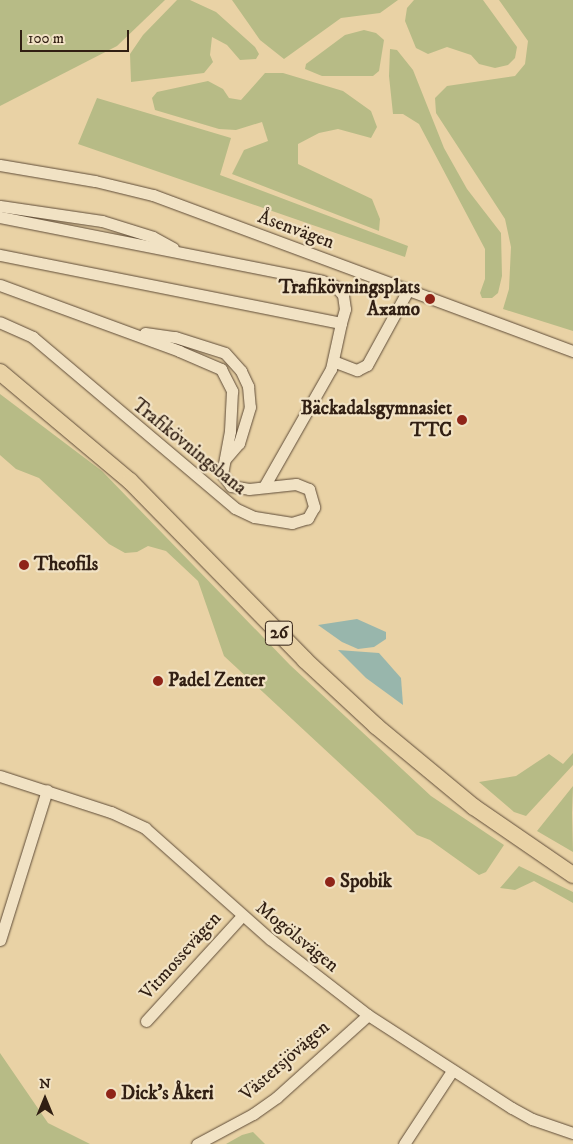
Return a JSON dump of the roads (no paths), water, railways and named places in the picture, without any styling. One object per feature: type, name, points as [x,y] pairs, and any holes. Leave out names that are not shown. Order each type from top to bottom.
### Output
[{"type":"highway","name":"26","points":[[0,365],[134,477],[310,656],[383,723],[478,801],[573,867]]},
{"type":"highway","name":"26","points":[[0,372],[130,481],[305,660],[376,726],[474,807],[573,875]]},
{"type":"street","name":"Åsenvägen","points":[[0,165],[95,180],[153,196],[573,351]]},
{"type":"street","name":"Trafikövningsbana","points":[[0,206],[102,221],[153,237],[181,253]]},
{"type":"street","name":"Trafikövningsbana","points":[[0,217],[322,281],[336,286],[343,295],[344,308],[333,361],[265,485]]},
{"type":"street","points":[[0,255],[341,323]]},
{"type":"street","name":"Trafikövningsbana","points":[[0,285],[120,329],[221,369],[232,391],[222,474],[231,486],[249,489],[265,485],[296,484],[309,489],[314,507],[308,518],[292,523],[254,517],[234,508],[32,338],[0,322]]},
{"type":"street","points":[[333,361],[357,370],[367,365],[408,290]]},
{"type":"street","name":"Trafikövningsbana","points":[[120,329],[175,338],[226,353],[241,371],[248,386],[250,407],[239,443],[225,459]]},
{"type":"street","name":"Mogölsvägen","points":[[0,776],[111,812],[145,828],[242,916],[368,1015],[452,1071],[532,1119],[573,1133]]},
{"type":"street","points":[[0,940],[47,790]]},
{"type":"street","name":"Vitmossevägen","points":[[146,1021],[242,916]]},
{"type":"street","name":"Västersjövägen","points":[[196,1144],[253,1114],[277,1097],[368,1015]]},
{"type":"street","points":[[404,1144],[452,1071]]},
{"type":"water","points":[[357,619],[386,632],[386,639],[374,647],[358,649],[342,642],[318,625]]},
{"type":"water","points":[[338,650],[379,653],[401,678],[403,705],[366,678]]},
{"type":"place","name":"Trafikövningsplats Axamo","points":[[430,299]]},
{"type":"place","name":"Bäckadalsgymnasiet TTC","points":[[462,420]]},
{"type":"place","name":"Theofils","points":[[24,565]]},
{"type":"place","name":"Padel Zenter","points":[[158,681]]},
{"type":"place","name":"Spobik","points":[[330,882]]},
{"type":"place","name":"Dick's Åkeri","points":[[111,1094]]}]
